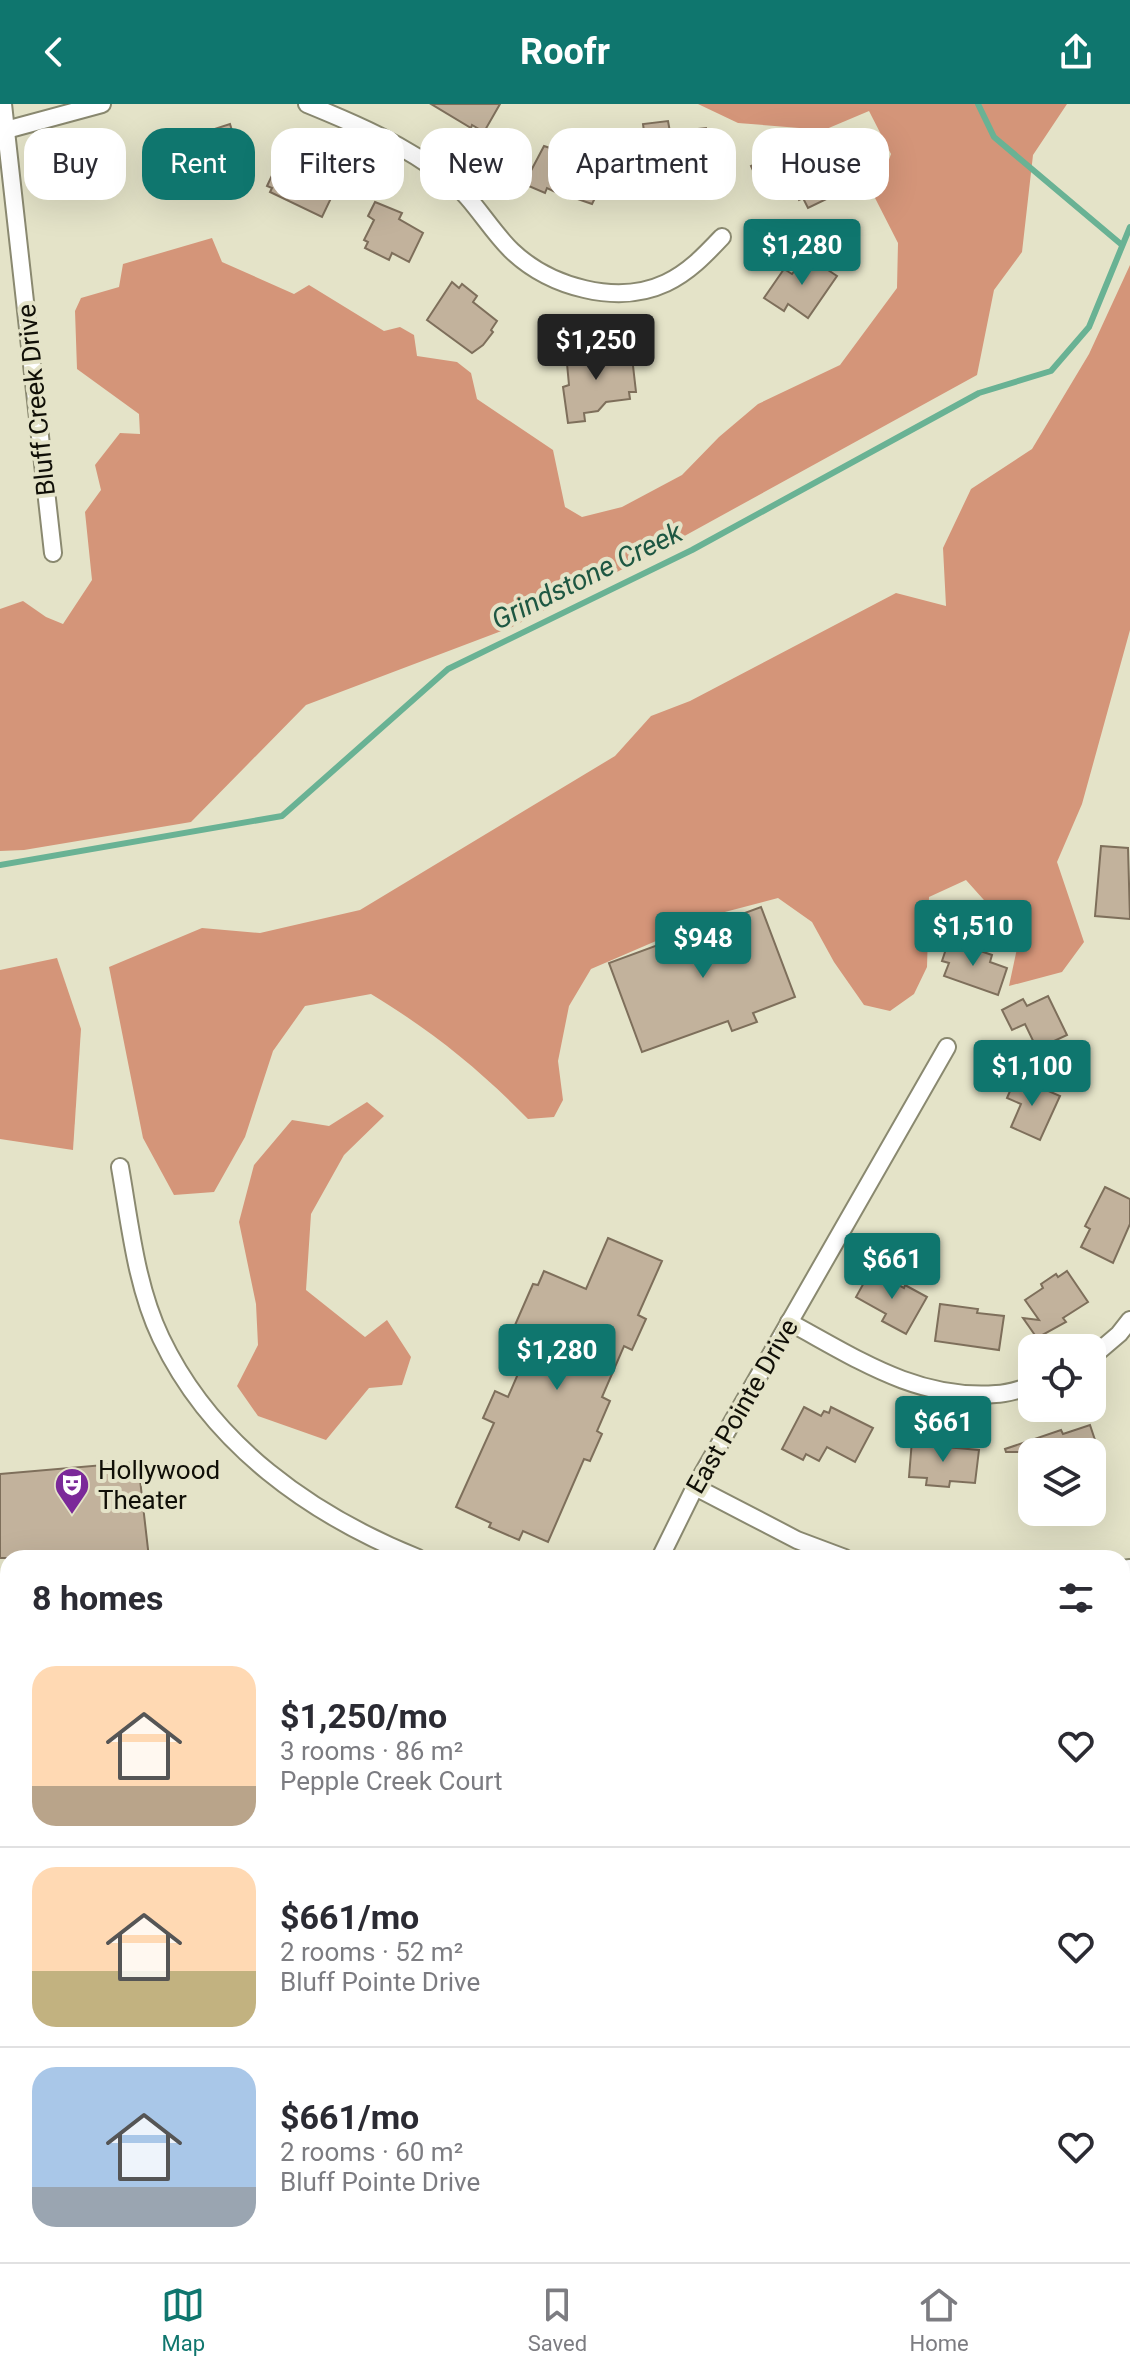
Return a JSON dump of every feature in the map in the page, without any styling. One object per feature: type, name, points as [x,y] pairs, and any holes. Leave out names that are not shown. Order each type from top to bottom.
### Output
[{"type":"street","name":"Bluff Creek Drive","points":[[3,104],[53,553]]},
{"type":"street","points":[[6,130],[102,104]]},
{"type":"street","points":[[307,104],[359,126],[409,152],[440,173],[450,180],[512,251],[537,271],[567,285],[632,292],[664,284],[698,263],[722,237]]},
{"type":"street","name":"East Pointe Drive","points":[[664,1550],[695,1487],[947,1047]]},
{"type":"street","points":[[120,1167],[142,1285],[161,1338],[205,1409],[256,1464],[321,1511],[401,1550]]},
{"type":"street","points":[[1106,1345],[1130,1320]]},
{"type":"street","points":[[789,1322],[896,1379],[945,1394],[998,1394],[1018,1389]]},
{"type":"street","points":[[695,1487],[797,1540],[824,1550]]},
{"type":"shaded area","points":[[698,104],[1067,104],[1033,155],[1022,252],[994,290],[977,375],[512,627],[306,705],[191,822],[24,850],[0,851],[0,609],[23,601],[46,617],[63,624],[92,580],[85,512],[101,490],[95,465],[120,433],[140,434],[139,414],[77,369],[75,311],[81,298],[119,287],[123,264],[212,238],[222,262],[294,294],[309,285],[384,331],[400,327],[414,335],[417,356],[457,362],[471,373],[477,399],[553,450],[565,507],[582,517],[622,507],[682,475],[719,437],[758,404],[840,365],[897,288],[898,243],[876,200],[889,200],[889,128],[878,128],[869,111],[829,128],[738,123]]},
{"type":"shaded area","points":[[1130,265],[1130,630],[1082,804],[1057,862],[1084,942],[1062,972],[1009,986],[1019,939],[966,880],[929,897],[927,967],[914,994],[890,1011],[864,1005],[834,962],[812,922],[778,898],[721,913],[591,969],[569,1006],[558,1061],[563,1100],[554,1117],[528,1119],[454,1051],[371,994],[305,1006],[273,1051],[245,1137],[214,1192],[174,1195],[143,1138],[109,967],[202,928],[260,933],[360,910],[615,756],[651,716],[690,701],[896,593],[946,606],[943,548],[971,489],[1032,449],[1089,354]]},
{"type":"shaded area","points":[[57,958],[81,1029],[73,1150],[0,1139],[0,970]]},
{"type":"shaded area","points":[[367,1102],[384,1116],[344,1155],[311,1214],[306,1290],[365,1337],[387,1320],[411,1357],[402,1385],[369,1388],[326,1440],[258,1416],[237,1386],[258,1345],[256,1304],[239,1222],[254,1165],[292,1120],[329,1126]]},
{"type":"building","points":[[431,104],[500,104],[486,128],[472,125],[471,128]]},
{"type":"building","points":[[668,121],[669,128],[644,128],[643,124]]},
{"type":"building","points":[[544,146],[548,147],[548,188],[545,193],[532,187],[532,169]]},
{"type":"building","points":[[287,200],[330,200],[322,217]]},
{"type":"building","points":[[804,200],[824,200],[808,208]]},
{"type":"building","points":[[375,202],[402,213],[399,219],[423,233],[409,262],[392,253],[389,260],[365,248],[368,242],[364,240],[374,220],[368,216]]},
{"type":"building","points":[[814,254],[828,264],[825,268],[837,276],[808,318],[788,304],[784,311],[764,298],[784,269],[792,274],[799,265],[804,268]]},
{"type":"building","points":[[452,282],[459,288],[462,284],[477,296],[473,302],[497,321],[483,345],[472,353],[427,320]]},
{"type":"building","points":[[591,350],[592,356],[622,352],[622,358],[632,357],[636,392],[629,392],[630,399],[606,402],[598,411],[584,413],[585,421],[568,423],[563,387],[569,385],[566,353]]},
{"type":"building","points":[[1101,846],[1128,848],[1130,919],[1095,916]]},
{"type":"building","points":[[761,907],[795,997],[753,1013],[757,1022],[732,1031],[728,1021],[642,1052],[609,963]]},
{"type":"building","points":[[949,940],[992,955],[990,962],[1007,968],[998,995],[944,976],[949,963],[942,961]]},
{"type":"building","points":[[1048,996],[1067,1035],[1037,1049],[1025,1024],[1012,1030],[1002,1010],[1023,999],[1027,1006]]},
{"type":"building","points":[[1016,1077],[1060,1096],[1040,1140],[1011,1127],[1021,1104],[1007,1098]]},
{"type":"building","points":[[1105,1187],[1130,1199],[1130,1224],[1113,1263],[1081,1247],[1090,1229],[1085,1226]]},
{"type":"building","points":[[608,1238],[662,1261],[638,1315],[646,1319],[632,1350],[624,1346],[602,1397],[610,1401],[597,1431],[602,1434],[590,1461],[584,1459],[548,1542],[523,1531],[519,1540],[489,1527],[491,1523],[456,1507],[494,1423],[483,1418],[495,1391],[508,1397],[521,1367],[513,1364],[521,1346],[508,1341],[533,1284],[538,1285],[544,1271],[586,1289]]},
{"type":"building","points":[[871,1270],[927,1297],[906,1334],[882,1321],[886,1314],[856,1297]]},
{"type":"building","points":[[1067,1271],[1088,1302],[1063,1318],[1066,1322],[1044,1334],[1034,1334],[1023,1318],[1039,1320],[1025,1300],[1043,1288],[1041,1284],[1056,1274],[1058,1277]]},
{"type":"building","points":[[940,1304],[1004,1316],[999,1350],[935,1341]]},
{"type":"building","points":[[804,1407],[821,1416],[824,1411],[829,1413],[831,1407],[873,1428],[855,1462],[827,1447],[819,1461],[806,1454],[803,1460],[782,1449]]},
{"type":"building","points":[[1090,1425],[1094,1438],[1037,1438],[1061,1430],[1063,1434]]},
{"type":"building","points":[[912,1440],[936,1443],[935,1446],[979,1450],[975,1483],[950,1481],[949,1487],[926,1485],[927,1478],[909,1477]]},
{"type":"building","points":[[1018,1445],[1018,1452],[1006,1452],[1005,1449]]},
{"type":"building","name":"Hollywood Theater","points":[[138,1462],[148,1550],[0,1550],[0,1474]]},
{"type":"waterway","points":[[978,104],[994,137],[1122,245]]},
{"type":"waterway","name":"Grindstone Creek","points":[[0,865],[282,816],[448,669],[692,550],[979,393],[1051,371],[1089,327],[1130,227]]},
{"type":"place","name":"Hollywood Theater","points":[[72,1516]]}]
